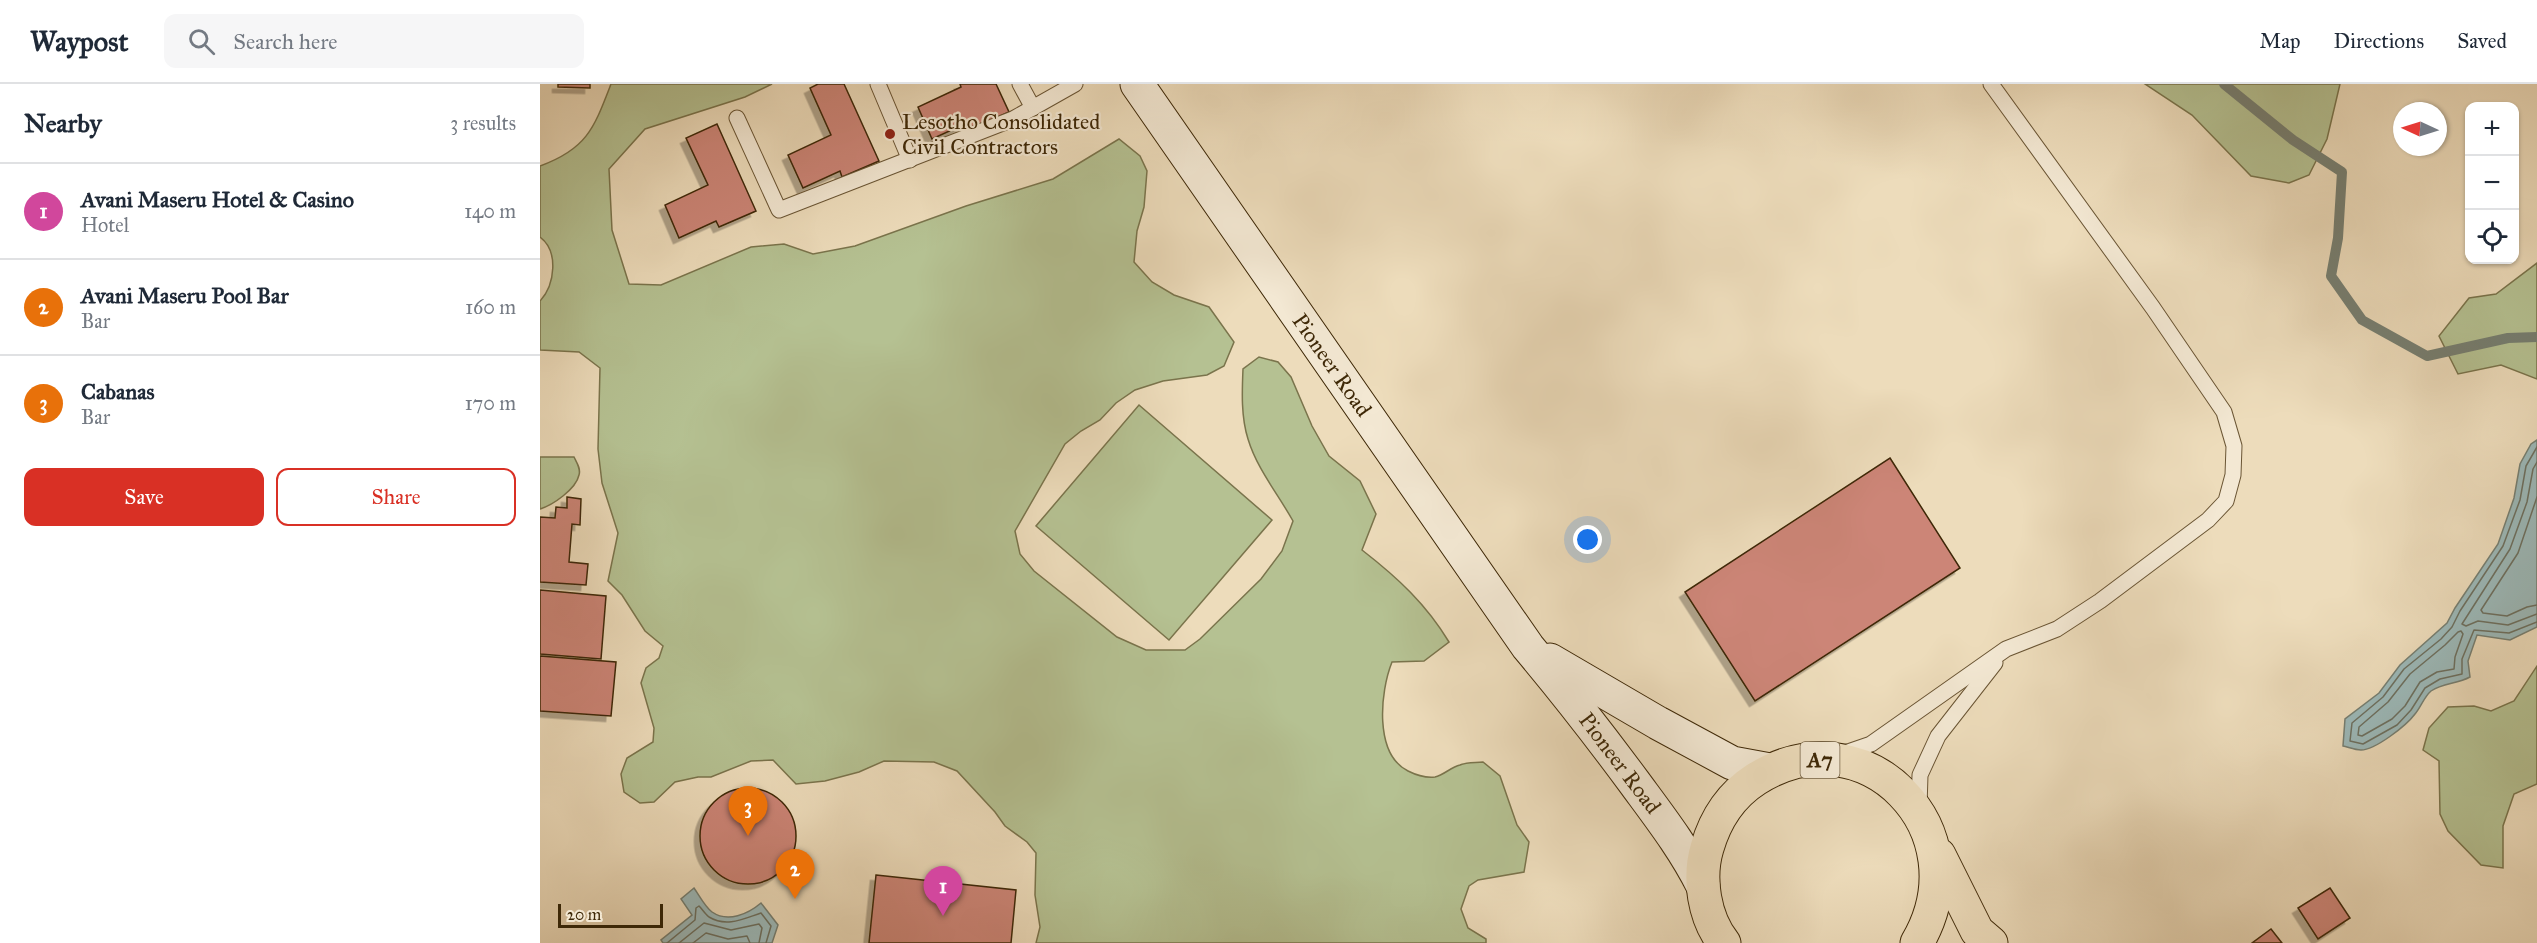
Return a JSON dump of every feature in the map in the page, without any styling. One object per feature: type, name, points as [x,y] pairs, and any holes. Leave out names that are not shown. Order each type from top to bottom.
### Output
[{"type":"main road","name":"Pioneer Road","points":[[1137,84],[1528,647],[1574,701],[1690,859],[1706,914]]},
{"type":"main road","name":"Pioneer Road","points":[[1528,647],[1658,723],[1732,763],[1770,770]]},
{"type":"main road","name":"A7","points":[[1706,914],[1704,858],[1712,831],[1733,799],[1746,786],[1770,770],[1797,761],[1825,759],[1854,764],[1879,775],[1902,792],[1925,827],[1977,931],[1991,943]]},
{"type":"main road","name":"A7","points":[[1917,943],[1928,924],[1936,897],[1937,868],[1925,827]]},
{"type":"main road","points":[[1706,914],[1724,943]]},
{"type":"lane","points":[[878,84],[910,159]]},
{"type":"lane","points":[[1020,84],[1033,108]]},
{"type":"lane","points":[[736,118],[779,210],[1013,119],[1075,84]]},
{"type":"lane","points":[[1825,759],[1871,744],[2006,649],[2057,629],[2100,601],[2208,520],[2226,501],[2233,475],[2234,446],[2224,412],[2153,308],[1991,84]]},
{"type":"lane","points":[[1925,827],[1920,775],[1938,736],[2006,649]]},
{"type":"green space","points":[[611,84],[772,84],[745,97],[645,129],[609,169],[612,230],[629,284],[661,285],[751,247],[784,244],[813,254],[855,246],[966,206],[1053,179],[1119,139],[1140,156],[1147,171],[1144,207],[1137,231],[1134,262],[1152,282],[1174,295],[1209,307],[1234,342],[1224,366],[1207,375],[1163,381],[1135,390],[1116,403],[1100,420],[1065,444],[1015,531],[1020,554],[1034,571],[1117,637],[1146,650],[1185,650],[1200,639],[1261,579],[1282,551],[1293,521],[1257,461],[1248,439],[1243,413],[1243,369],[1259,357],[1278,362],[1291,377],[1312,426],[1329,456],[1360,481],[1376,514],[1362,550],[1410,592],[1449,642],[1424,661],[1392,662],[1383,705],[1385,737],[1389,751],[1397,763],[1408,771],[1428,777],[1438,776],[1463,764],[1483,762],[1500,776],[1517,825],[1529,842],[1524,872],[1478,880],[1469,886],[1461,909],[1468,928],[1486,939],[1486,943],[1036,943],[1040,927],[1035,895],[1036,853],[1027,842],[1005,826],[957,771],[934,762],[884,761],[859,772],[825,781],[796,784],[773,760],[751,761],[711,777],[675,782],[654,802],[640,803],[624,792],[621,774],[627,758],[653,742],[654,728],[641,683],[646,668],[659,658],[663,646],[645,631],[622,595],[608,581],[618,533],[602,483],[598,449],[600,368],[579,352],[540,350],[540,301],[549,286],[553,268],[550,251],[540,237],[540,166],[569,152],[587,135]]},
{"type":"green space","points":[[2145,84],[2340,84],[2327,139],[2309,175],[2289,183],[2251,176],[2192,115]]},
{"type":"green space","points":[[2537,263],[2537,379],[2501,365],[2458,374],[2439,336],[2469,298],[2496,294]]},
{"type":"green space","points":[[1139,405],[1272,520],[1169,640],[1036,526]]},
{"type":"green space","points":[[540,457],[574,457],[579,475],[569,491],[540,509]]},
{"type":"green space","points":[[2537,666],[2537,784],[2514,794],[2503,826],[2503,868],[2481,865],[2448,831],[2440,814],[2439,761],[2423,750],[2429,728],[2448,707],[2474,706],[2491,711],[2514,701]]},
{"type":"water","points":[[2537,440],[2537,627],[2510,640],[2477,635],[2468,661],[2470,677],[2431,691],[2411,719],[2398,731],[2374,746],[2361,750],[2343,746],[2345,719],[2379,693],[2400,665],[2447,623],[2498,544],[2514,498],[2520,464],[2531,444]]},
{"type":"water","points":[[694,888],[709,910],[725,917],[744,914],[761,903],[778,925],[772,943],[663,943],[661,940],[692,915],[681,899]]},
{"type":"building","points":[[558,84],[590,84],[590,88],[558,87]]},
{"type":"building","points":[[818,84],[844,84],[879,161],[842,177],[840,171],[803,188],[788,155],[831,135],[810,88]]},
{"type":"building","points":[[960,84],[996,84],[1009,112],[972,129],[969,122],[932,139],[918,107],[961,87]]},
{"type":"building","points":[[717,124],[756,211],[719,227],[716,221],[679,238],[665,205],[708,185],[686,138]]},
{"type":"building","points":[[1890,458],[1960,568],[1755,701],[1685,592]]},
{"type":"building","points":[[567,497],[581,499],[580,525],[572,524],[569,562],[588,564],[586,585],[540,582],[540,517],[555,518],[556,507],[567,508]]},
{"type":"building","points":[[540,590],[606,596],[601,659],[540,654]]},
{"type":"building","points":[[540,656],[616,662],[611,716],[540,711]]},
{"type":"building","points":[[748,788],[766,792],[782,802],[792,818],[796,836],[792,854],[782,870],[766,880],[748,884],[730,880],[714,870],[704,854],[700,836],[704,818],[714,802],[730,792]]},
{"type":"building","points":[[876,875],[1016,890],[1011,943],[869,943]]},
{"type":"building","points":[[2330,888],[2350,918],[2318,939],[2298,908]]},
{"type":"building","points":[[2271,929],[2282,943],[2252,943]]},
{"type":"waterway","points":[[2224,84],[2293,140],[2342,172],[2338,238],[2331,276],[2362,320],[2427,356],[2508,338],[2537,337]]},
{"type":"place","name":"Lesotho Consolidated Civil Contractors","points":[[890,134]]},
{"type":"place","name":"Cabanas","points":[[748,836]]},
{"type":"place","name":"Avani Maseru Pool Bar","points":[[795,899]]},
{"type":"place","name":"Avani Maseru Hotel & Casino","points":[[943,916]]}]
